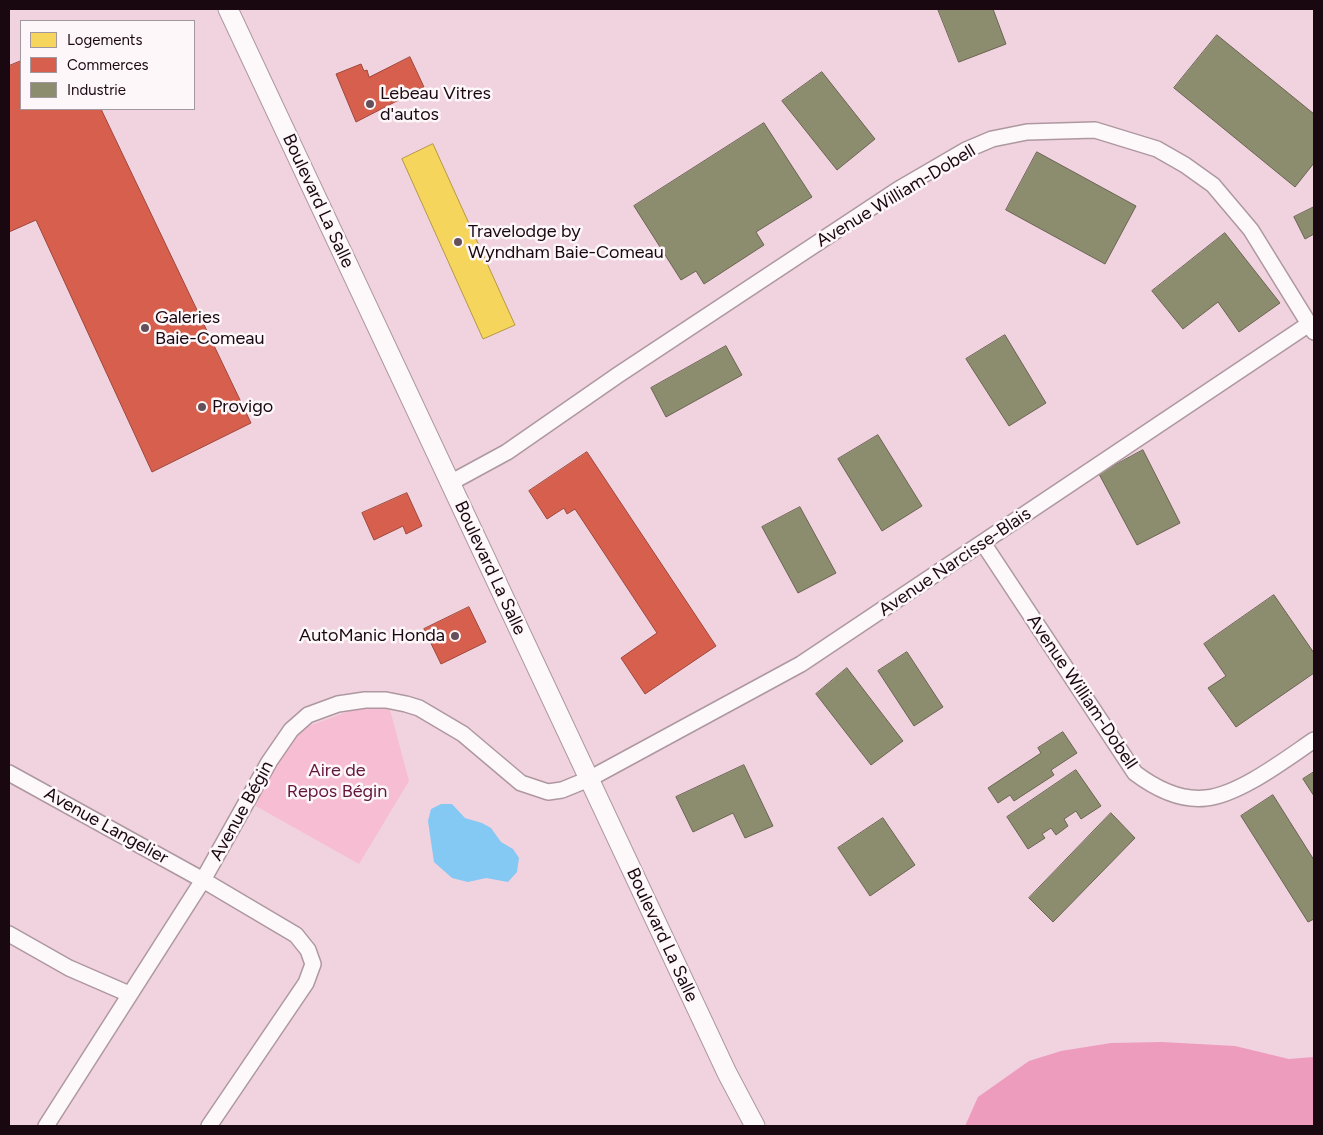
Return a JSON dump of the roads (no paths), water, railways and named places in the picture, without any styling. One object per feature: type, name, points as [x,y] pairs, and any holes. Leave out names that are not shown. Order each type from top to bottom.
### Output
[{"type":"street","name":"Boulevard La Salle","points":[[228,9],[723,1064],[755,1126]]},
{"type":"street","name":"Avenue William-Dobell","points":[[450,483],[508,452],[626,370],[899,189],[966,150],[992,139],[1027,132],[1095,130],[1157,149],[1185,165],[1213,185],[1251,230],[1312,328]]},
{"type":"street","name":"Avenue Narcisse-Blais","points":[[589,779],[801,664],[1312,328]]},
{"type":"street","name":"Avenue William-Dobell","points":[[983,543],[1135,773],[1149,783],[1166,792],[1184,798],[1206,798],[1240,786],[1314,740]]},
{"type":"street","name":"Avenue Bégin","points":[[47,1126],[203,880],[269,762],[290,730],[308,715],[338,704],[365,700],[386,700],[419,708],[462,734],[521,783],[548,792],[562,790],[589,779]]},
{"type":"street","name":"Avenue Langelier","points":[[9,773],[203,880],[296,935],[308,950],[313,964],[306,983],[210,1126]]},
{"type":"street","points":[[9,934],[69,968],[129,994]]},
{"type":"water","points":[[441,804],[452,804],[465,818],[491,828],[501,842],[513,849],[519,858],[517,872],[508,882],[486,878],[468,882],[452,878],[434,862],[428,821],[431,809]]},
{"type":"place","name":"Lebeau Vitres d'autos","points":[[370,104]]},
{"type":"place","name":"Travelodge by Wyndham Baie-Comeau","points":[[458,242]]},
{"type":"place","name":"Galeries Baie-Comeau","points":[[145,328]]},
{"type":"place","name":"Provigo","points":[[202,407]]},
{"type":"place","name":"AutoManic Honda","points":[[455,636]]},
{"type":"park label","name":"Aire de Repos Bégin","points":[[337,781]]}]
